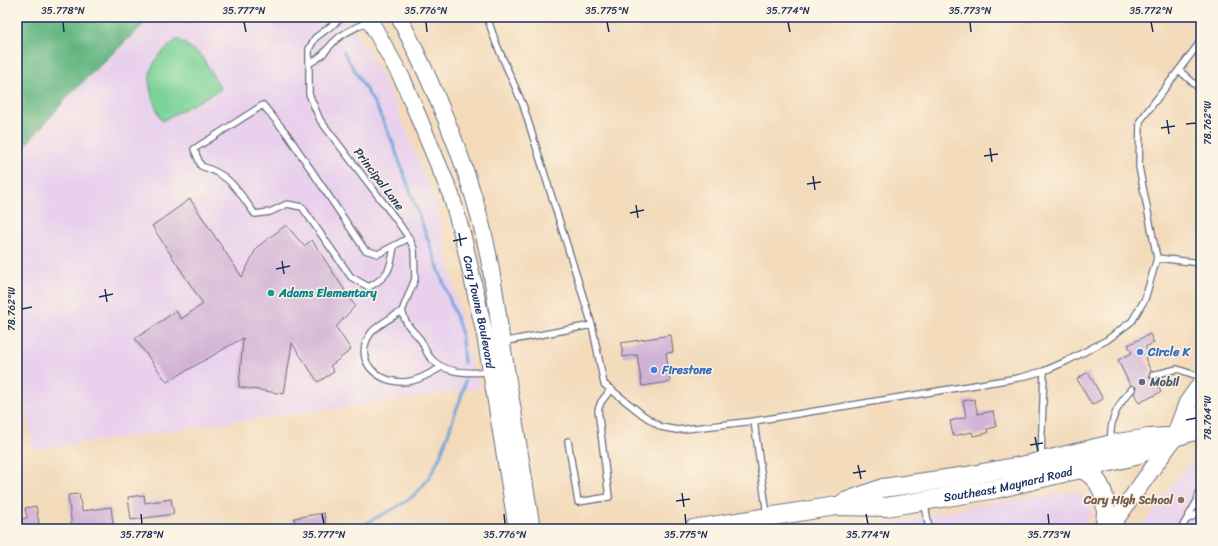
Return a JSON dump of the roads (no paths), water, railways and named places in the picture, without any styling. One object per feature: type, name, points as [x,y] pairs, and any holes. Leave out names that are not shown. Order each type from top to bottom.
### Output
[{"type":"main road","name":"Cary Towne Boulevard","points":[[399,17],[428,73],[464,168],[480,220],[492,277],[532,529]]},
{"type":"main road","name":"Cary Towne Boulevard","points":[[372,18],[403,80],[451,195],[464,237],[485,335],[517,529]]},
{"type":"main road","points":[[1175,437],[1188,403],[1201,385]]},
{"type":"main road","points":[[1109,529],[1175,437],[1201,415]]},
{"type":"main road","name":"Southeast Maynard Road","points":[[692,529],[836,506],[886,507],[996,489],[1134,456],[1175,437],[1201,429]]},
{"type":"main road","name":"Southeast Maynard Road","points":[[836,506],[884,488],[966,476],[1112,444],[1149,438],[1175,437]]},
{"type":"main road","points":[[1081,469],[1089,472],[1100,485],[1105,499],[1107,515],[1104,529]]},
{"type":"lane","name":"Principal Lane","points":[[343,17],[315,38],[309,49],[309,94],[320,120],[409,238],[414,249],[415,279],[402,311]]},
{"type":"lane","points":[[488,17],[499,49],[523,105],[592,325],[604,384],[643,415],[661,427],[677,430],[754,421],[1018,378],[1044,371],[1067,362],[1103,342],[1132,321],[1145,300],[1157,258],[1139,167],[1140,121],[1201,41]]},
{"type":"lane","points":[[310,63],[321,58],[325,50],[340,36],[372,18]]},
{"type":"lane","points":[[1179,70],[1201,90]]},
{"type":"lane","points":[[394,246],[391,267],[381,281],[369,287],[351,277],[302,206],[287,204],[270,212],[254,214],[232,182],[217,171],[201,166],[194,149],[263,105],[287,134],[365,250],[378,254],[409,238]]},
{"type":"lane","points":[[1157,258],[1201,263]]},
{"type":"lane","points":[[442,367],[410,381],[386,380],[373,373],[364,356],[367,341],[372,332],[402,311],[405,323],[421,341],[429,357],[442,367],[453,371],[474,373],[491,372]]},
{"type":"lane","points":[[502,342],[592,325]]},
{"type":"lane","points":[[1153,375],[1177,369],[1201,377]]},
{"type":"lane","points":[[1040,461],[1044,371]]},
{"type":"lane","points":[[1112,444],[1110,430],[1119,403],[1132,389]]},
{"type":"lane","points":[[568,441],[578,502],[609,497],[598,410],[601,402],[611,390]]},
{"type":"lane","points":[[754,421],[767,517]]},
{"type":"lane","points":[[1181,529],[1197,501],[1201,485]]},
{"type":"lane","points":[[925,501],[929,529]]},
{"type":"lane","points":[[1186,521],[1201,512]]},
{"type":"waterway","points":[[343,51],[377,108],[392,141],[460,328],[464,363]]},
{"type":"waterway","points":[[359,529],[372,520],[400,506],[421,488],[434,468],[444,447],[465,381]]},
{"type":"place","name":"Adams Elementary","points":[[271,293]]},
{"type":"place","name":"Circle K","points":[[1140,352]]},
{"type":"place","name":"Firestone","points":[[654,370]]},
{"type":"place","name":"Mobil","points":[[1142,382]]},
{"type":"place","name":"Cary High School","points":[[1181,500]]}]
